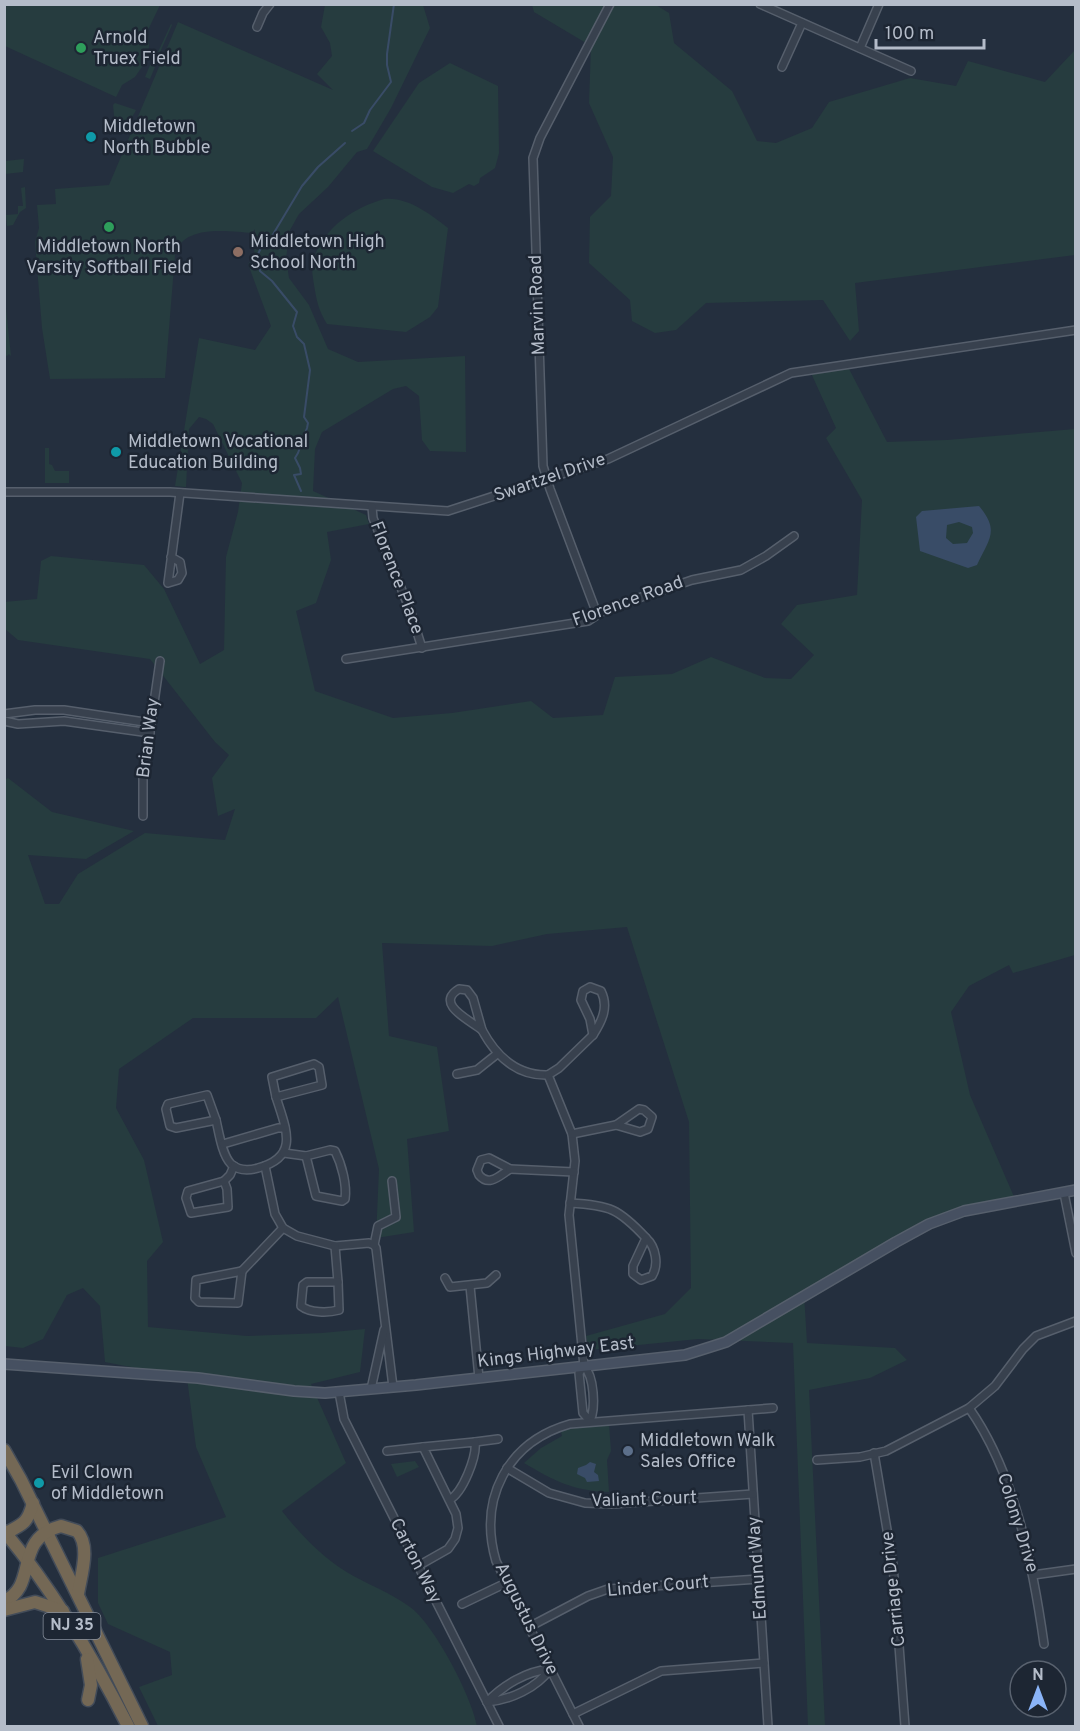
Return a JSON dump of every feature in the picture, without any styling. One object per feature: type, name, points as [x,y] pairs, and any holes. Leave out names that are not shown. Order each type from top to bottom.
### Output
[{"type":"highway","name":"NJ 35","points":[[4,1450],[33,1503],[142,1726]]},
{"type":"highway","points":[[5,1533],[23,1524],[29,1517],[33,1503]]},
{"type":"highway","points":[[4,1601],[13,1596],[22,1584],[27,1560],[37,1538],[57,1527],[67,1526],[81,1535],[84,1545],[78,1594]]},
{"type":"highway","name":"NJ 35","points":[[5,1533],[63,1611],[105,1681],[128,1726]]},
{"type":"highway","points":[[4,1610],[35,1602],[63,1611]]},
{"type":"highway","points":[[84,1646],[91,1685],[88,1700]]},
{"type":"street","points":[[257,27],[262,13],[270,4]]},
{"type":"street","name":"Marvin Road","points":[[597,614],[543,466],[533,158],[540,138],[610,4]]},
{"type":"street","points":[[760,4],[911,71]]},
{"type":"street","points":[[860,48],[879,4]]},
{"type":"street","points":[[782,67],[802,23]]},
{"type":"street","name":"Swartzel Drive","points":[[4,492],[180,493],[448,511],[608,459],[791,373],[1076,330]]},
{"type":"street","points":[[171,557],[180,493]]},
{"type":"street","name":"Florence Place","points":[[372,507],[373,518],[411,613],[422,648]]},
{"type":"street","name":"Florence Road","points":[[346,659],[588,621],[597,614],[692,580],[741,570],[794,536]]},
{"type":"street","name":"Brian Way","points":[[143,816],[143,779],[160,661]]},
{"type":"street","points":[[4,714],[50,710],[151,723]]},
{"type":"street","points":[[50,710],[50,722]]},
{"type":"street","points":[[93,714],[93,725]]},
{"type":"street","points":[[4,720],[18,724],[50,722],[93,725],[150,733]]},
{"type":"street","points":[[482,1030],[452,1007],[449,999],[453,993],[464,989],[470,994],[482,1030],[498,1054],[511,1065],[529,1074],[548,1075],[559,1068],[593,1035],[602,1021],[605,1007],[601,991],[590,987],[583,991],[581,1000],[590,1019],[593,1035]]},
{"type":"street","points":[[457,1074],[477,1070],[498,1054]]},
{"type":"street","points":[[216,1120],[173,1128],[169,1123],[166,1107],[168,1104],[207,1095],[216,1120],[223,1144],[230,1163],[240,1170],[272,1164],[284,1153],[287,1146],[285,1128],[276,1097],[271,1079],[274,1075],[314,1064],[319,1067],[323,1083],[320,1087],[276,1097]]},
{"type":"street","points":[[548,1075],[572,1134],[575,1161],[570,1203],[571,1238],[584,1366],[590,1372],[594,1412],[590,1421]]},
{"type":"street","points":[[572,1134],[616,1125],[639,1109],[652,1117],[651,1125],[644,1131],[637,1132],[616,1125]]},
{"type":"street","points":[[223,1144],[285,1128]]},
{"type":"street","points":[[284,1153],[306,1156],[330,1150],[335,1152],[345,1187],[345,1199],[342,1201],[316,1196],[306,1156]]},
{"type":"street","points":[[510,1170],[488,1181],[481,1178],[477,1170],[481,1160],[489,1158],[510,1170],[574,1172]]},
{"type":"street","points":[[224,1181],[228,1207],[191,1213],[186,1198],[188,1191],[224,1181],[234,1166]]},
{"type":"street","points":[[265,1166],[274,1214],[283,1228],[297,1236],[335,1246],[374,1245]]},
{"type":"street","points":[[392,1181],[396,1217],[378,1226],[374,1245],[393,1387]]},
{"type":"street","name":"Kings Highway East","points":[[4,1364],[198,1378],[312,1393],[393,1387],[686,1355],[713,1347],[744,1332],[929,1224],[964,1212],[1010,1201],[1076,1190]]},
{"type":"street","points":[[1064,1193],[1076,1252]]},
{"type":"street","points":[[570,1203],[609,1207],[627,1219],[646,1238],[651,1243],[656,1268],[652,1276],[640,1280],[633,1274],[633,1266],[646,1238]]},
{"type":"street","points":[[242,1270],[238,1303],[199,1302],[195,1298],[196,1280],[242,1270],[283,1228]]},
{"type":"street","points":[[335,1246],[338,1282],[339,1310],[325,1312],[304,1309],[301,1306],[304,1283],[338,1282]]},
{"type":"street","points":[[445,1278],[450,1287],[470,1286],[487,1283],[496,1275]]},
{"type":"street","points":[[470,1286],[479,1378]]},
{"type":"street","points":[[817,1460],[860,1457],[902,1444],[969,1408],[995,1386],[1023,1349],[1036,1336],[1076,1322]]},
{"type":"street","points":[[370,1389],[384,1327]]},
{"type":"street","name":"Carton Way","points":[[339,1392],[340,1410],[344,1419],[499,1726]]},
{"type":"street","name":"Augustus Drive","points":[[579,1726],[506,1583],[493,1549],[490,1526],[491,1510],[496,1489],[507,1468],[540,1436],[562,1426],[590,1421],[773,1408]]},
{"type":"street","name":"Colony Drive","points":[[969,1408],[1001,1467],[1030,1560],[1044,1644]]},
{"type":"street","name":"Edmund Way","points":[[748,1410],[768,1726]]},
{"type":"street","points":[[387,1451],[498,1439]]},
{"type":"street","points":[[449,1500],[459,1491],[475,1454],[475,1442]]},
{"type":"street","points":[[418,1566],[448,1549],[457,1535],[458,1521],[423,1447]]},
{"type":"street","name":"Carriage Drive","points":[[874,1454],[893,1565],[905,1726]]},
{"type":"street","name":"Valiant Court","points":[[507,1468],[549,1493],[567,1500],[585,1503],[612,1504],[753,1494]]},
{"type":"street","points":[[1033,1575],[1076,1569]]},
{"type":"street","name":"Linder Court","points":[[529,1627],[588,1596],[608,1589],[759,1578]]},
{"type":"street","points":[[462,1604],[506,1583]]},
{"type":"street","points":[[573,1714],[661,1671],[764,1664]]},
{"type":"street","points":[[487,1702],[502,1701],[542,1680],[550,1669]]},
{"type":"street","points":[[487,1702],[498,1690],[537,1670],[550,1669]]},
{"type":"green space","points":[[5,4],[160,5],[148,30],[149,46],[146,61],[135,77],[122,85],[116,97],[5,46]]},
{"type":"green space","points":[[325,5],[423,5],[430,28],[391,108],[367,149],[357,152],[328,187],[299,214],[290,230],[286,258],[289,278],[309,305],[328,349],[358,362],[465,356],[466,452],[430,451],[422,440],[419,396],[406,386],[393,389],[322,432],[315,449],[313,491],[366,515],[369,524],[327,532],[331,560],[316,603],[296,611],[315,691],[393,718],[452,713],[531,701],[553,718],[603,715],[615,677],[672,674],[711,657],[765,678],[791,679],[814,655],[781,624],[797,605],[857,595],[862,500],[826,438],[836,428],[811,373],[848,367],[887,442],[947,440],[1075,429],[1075,955],[1013,973],[1009,965],[969,986],[951,1012],[970,1095],[1015,1199],[940,1222],[804,1294],[807,1343],[895,1348],[907,1360],[870,1378],[809,1390],[825,1726],[808,1726],[793,1343],[698,1339],[589,1350],[586,1336],[665,1314],[691,1288],[689,1122],[627,927],[547,934],[492,946],[382,943],[389,1036],[437,1047],[449,1131],[407,1139],[414,1232],[376,1238],[379,1169],[338,997],[316,1018],[193,1018],[119,1069],[116,1108],[144,1160],[163,1242],[147,1261],[148,1327],[247,1336],[365,1329],[360,1372],[311,1384],[346,1463],[282,1511],[311,1544],[336,1565],[386,1592],[420,1616],[451,1662],[468,1698],[477,1726],[158,1726],[139,1687],[172,1675],[170,1652],[108,1624],[98,1603],[98,1558],[226,1517],[196,1447],[187,1378],[105,1362],[100,1306],[83,1288],[67,1295],[43,1339],[23,1348],[5,1346],[5,780],[8,778],[52,812],[134,831],[86,859],[28,855],[45,904],[59,904],[78,874],[145,833],[225,840],[235,809],[218,816],[212,778],[229,755],[215,742],[150,659],[18,640],[5,629],[4,602],[37,599],[41,561],[51,556],[144,565],[164,589],[200,664],[224,650],[226,557],[238,512],[242,483],[213,424],[206,419],[199,417],[189,429],[186,487],[175,486],[199,338],[255,350],[271,326],[248,264],[254,257],[255,229],[252,233],[219,231],[196,234],[179,245],[175,255],[165,378],[50,379],[42,328],[35,242],[39,228],[37,205],[56,204],[55,189],[109,185],[178,22],[333,90],[317,74],[332,56],[330,43],[321,27]]},
{"type":"green space","points":[[532,5],[656,5],[669,13],[674,43],[732,91],[757,141],[776,143],[812,128],[829,102],[910,78],[956,86],[968,61],[1045,82],[1074,51],[1075,41],[1075,255],[855,283],[859,331],[850,341],[823,300],[706,303],[676,330],[655,333],[632,321],[630,300],[589,263],[590,217],[611,196],[613,157],[589,103],[591,46],[534,12]]},
{"type":"green space","points":[[171,24],[150,79],[145,77],[152,65]]},
{"type":"green space","points":[[450,63],[498,86],[499,153],[495,168],[480,178],[479,183],[474,186],[469,184],[453,193],[432,187],[373,151],[419,83]]},
{"type":"green space","points":[[115,103],[136,110],[128,121],[115,126],[113,105]]},
{"type":"green space","points":[[24,159],[23,172],[5,174],[5,161]]},
{"type":"green space","points":[[25,187],[26,208],[20,212],[13,225],[7,226],[6,215],[18,214],[18,206],[23,206],[21,188]]},
{"type":"green space","points":[[384,199],[410,203],[427,212],[448,228],[438,307],[430,317],[406,332],[327,324],[318,305],[313,276],[312,264],[318,249],[332,229],[341,221],[361,208]]},
{"type":"green space","points":[[5,299],[11,356],[5,355]]},
{"type":"green space","points":[[45,448],[49,448],[49,464],[55,471],[69,471],[69,483],[45,483]]},
{"type":"green space","points":[[609,1424],[611,1451],[607,1460],[609,1492],[585,1490],[565,1484],[524,1463],[541,1448],[562,1436],[561,1431],[575,1427]]},
{"type":"green space","points":[[415,1461],[419,1467],[397,1477],[391,1464]]},
{"type":"water","points":[[979,506],[991,529],[977,565],[968,568],[920,551],[916,517],[922,511]],"holes":[[[959,522],[972,527],[973,533],[967,543],[953,544],[946,538],[947,525]]]},
{"type":"water","points":[[590,1462],[596,1464],[594,1472],[598,1475],[599,1481],[587,1482],[585,1478],[577,1474],[578,1468]]},
{"type":"waterway","points":[[352,131],[364,123],[370,110],[391,82],[387,54],[394,4]]},
{"type":"waterway","points":[[272,236],[302,186],[318,167],[345,143]]},
{"type":"waterway","points":[[268,244],[261,248],[257,256],[260,271],[272,281],[297,312],[293,326],[297,337],[304,344],[310,370],[304,417],[308,423],[295,458],[301,474],[294,475],[301,491]]},
{"type":"place","name":"Arnold Truex Field","points":[[81,48]]},
{"type":"place","name":"Middletown North Bubble","points":[[91,137]]},
{"type":"place","name":"Middletown North Varsity Softball Field","points":[[109,227]]},
{"type":"place","name":"Middletown High School North","points":[[238,252]]},
{"type":"place","name":"Middletown Vocational Education Building","points":[[116,452]]},
{"type":"place","name":"Middletown Walk Sales Office","points":[[628,1451]]},
{"type":"place","name":"Evil Clown of Middletown","points":[[39,1483]]}]
